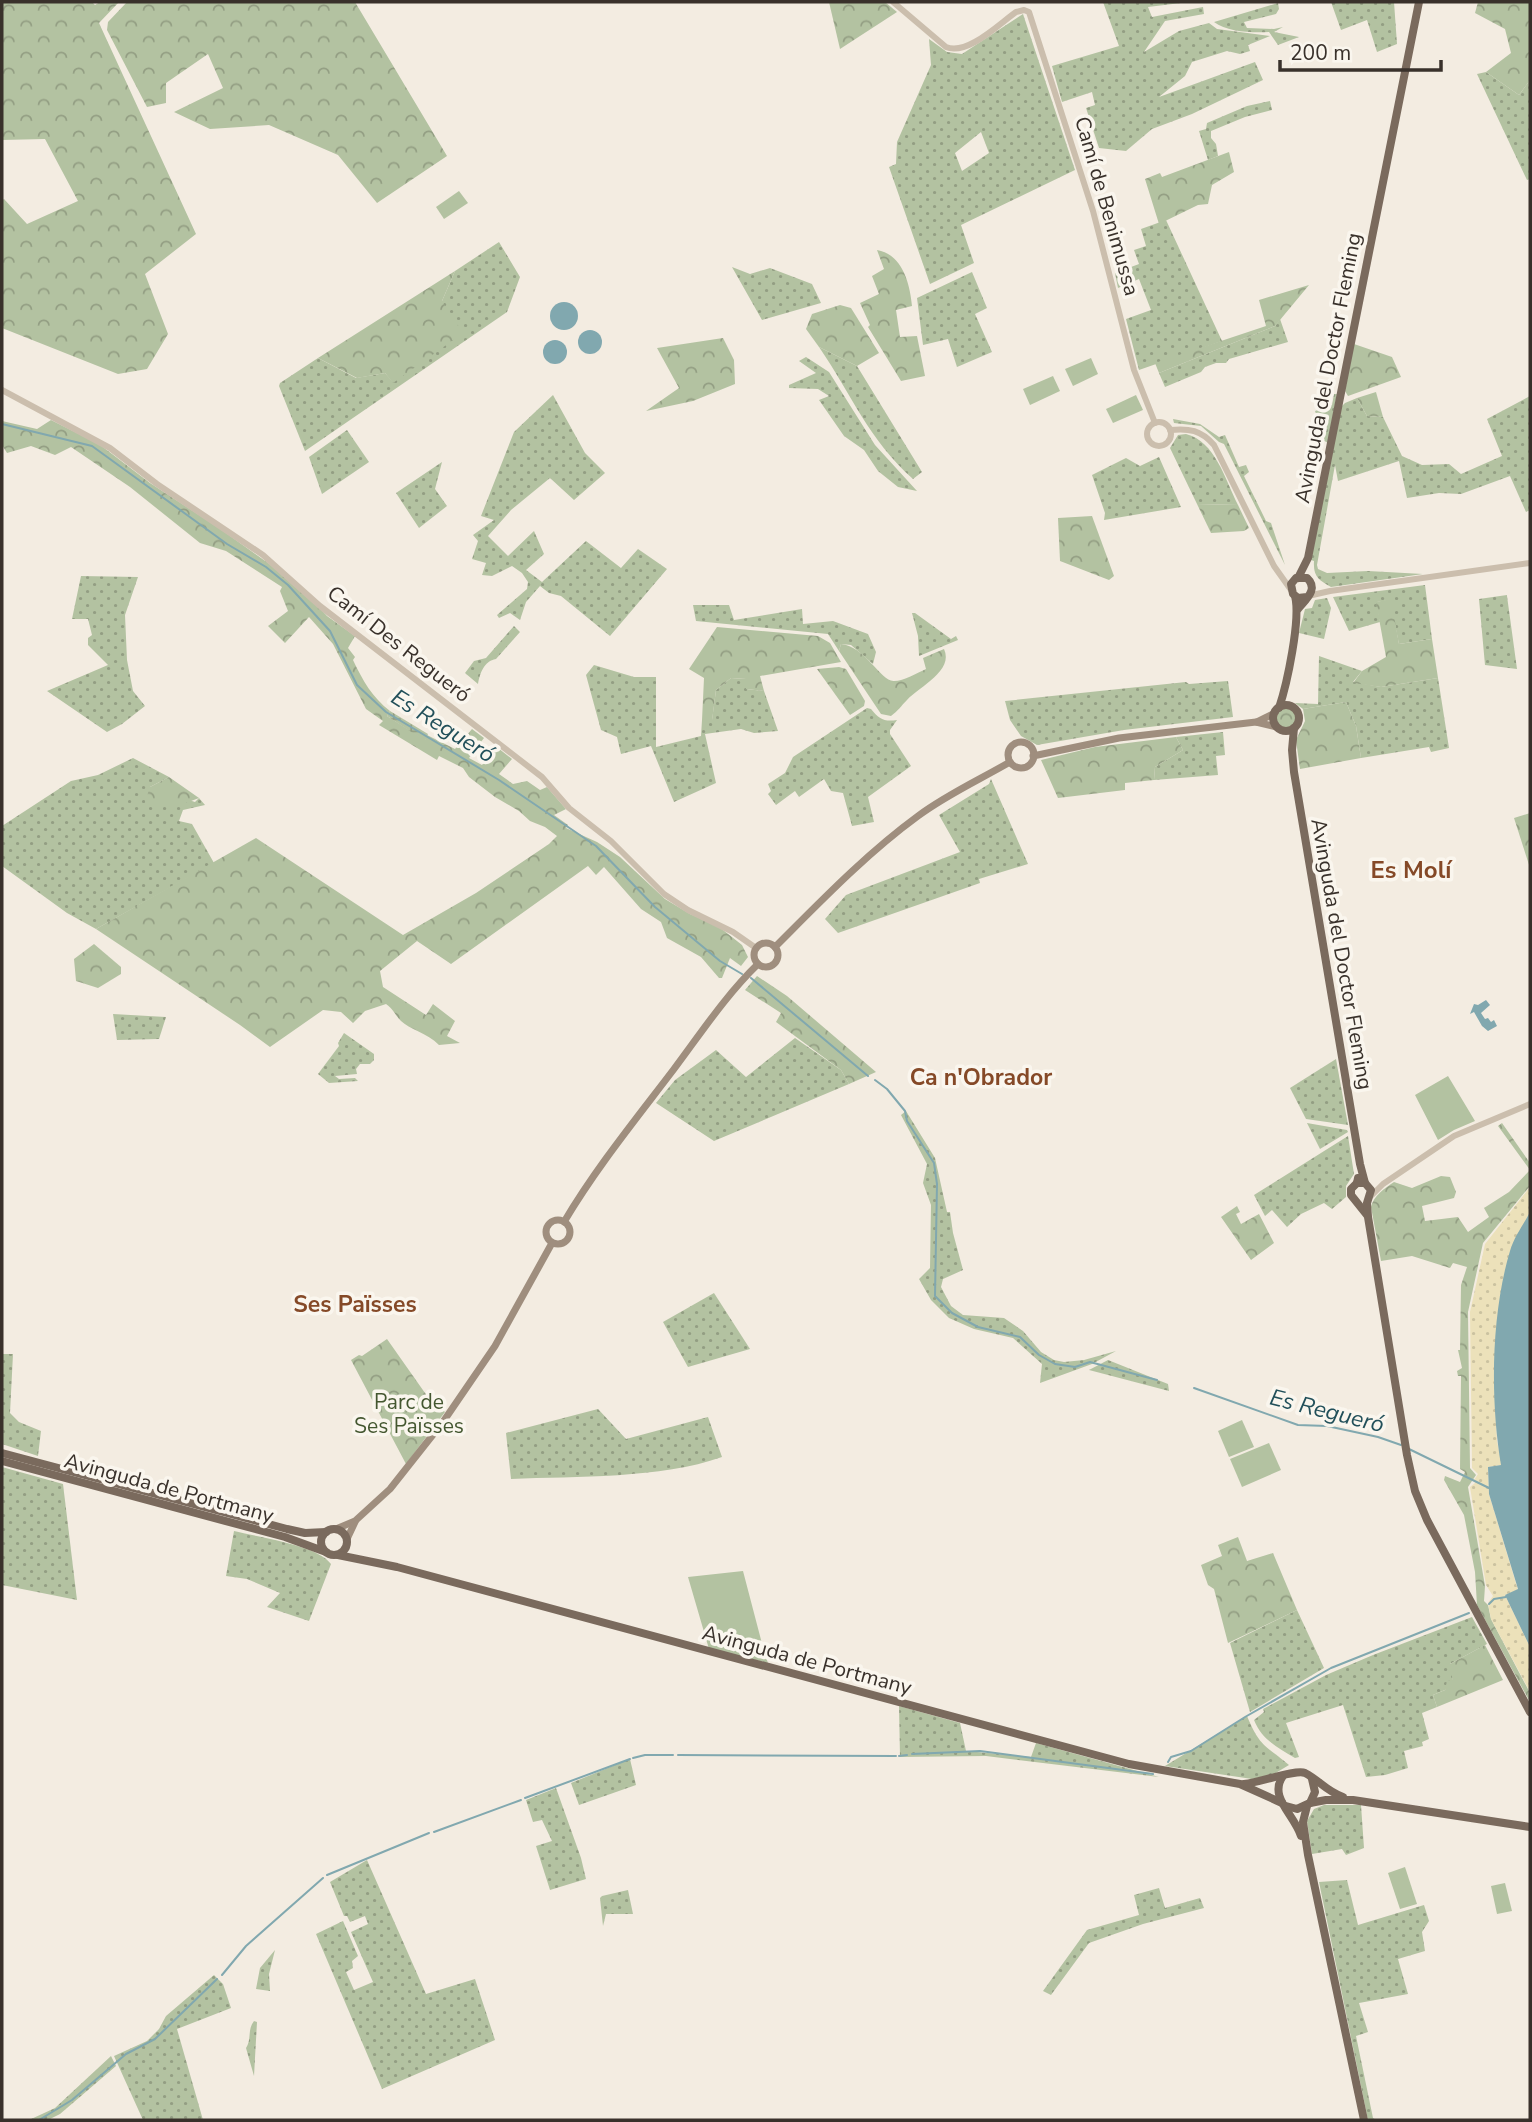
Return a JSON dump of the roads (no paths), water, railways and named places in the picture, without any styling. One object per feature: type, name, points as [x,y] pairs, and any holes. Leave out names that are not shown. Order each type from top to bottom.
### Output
[{"type":"main road","name":"Avinguda del Doctor Fleming","points":[[1297,578],[1307,560],[1419,2]]},
{"type":"main road","name":"Avinguda del Doctor Fleming","points":[[1307,560],[1310,581]]},
{"type":"main road","points":[[1278,728],[1274,720],[1284,688],[1298,609],[1292,582],[1304,577],[1310,581],[1312,592],[1298,609]]},
{"type":"main road","points":[[1293,593],[1301,598],[1308,597]]},
{"type":"main road","points":[[1033,755],[1119,738],[1256,722],[1286,731],[1294,728],[1299,718],[1284,688]]},
{"type":"main road","points":[[1256,722],[1286,705],[1293,707]]},
{"type":"main road","name":"Avinguda del Doctor Fleming","points":[[1278,728],[1292,750]]},
{"type":"main road","name":"Avinguda del Doctor Fleming","points":[[1294,728],[1292,750],[1363,1184],[1371,1191],[1368,1217],[1405,1447],[1415,1491],[1427,1520],[1530,1712]]},
{"type":"main road","points":[[1019,743],[1029,746],[1033,755],[1031,763],[1025,768],[1017,768],[1010,762],[1009,751],[1013,746],[1019,743]]},
{"type":"main road","points":[[775,947],[813,909],[918,816],[946,796],[1010,762]]},
{"type":"main road","points":[[765,943],[775,947],[778,956],[775,963],[765,967],[758,964],[754,955],[756,948],[765,943]]},
{"type":"main road","points":[[564,1222],[605,1159],[758,964]]},
{"type":"main road","name":"Avinguda del Doctor Fleming","points":[[1363,1184],[1350,1192],[1368,1217]]},
{"type":"main road","points":[[1358,1202],[1369,1198]]},
{"type":"main road","points":[[556,1221],[564,1222],[569,1228],[567,1240],[560,1244],[552,1243],[546,1233],[549,1225],[556,1221]]},
{"type":"main road","points":[[355,1521],[345,1550],[338,1555],[326,1552],[321,1541],[326,1532],[355,1521],[392,1486],[474,1378],[552,1243]]},
{"type":"main road","name":"Avinguda de Portmany","points":[[2,1453],[287,1529],[304,1533],[326,1532]]},
{"type":"main road","name":"Avinguda de Portmany","points":[[2,1461],[285,1537],[326,1552]]},
{"type":"main road","points":[[336,1529],[344,1533],[347,1540]]},
{"type":"main road","name":"Avinguda de Portmany","points":[[347,1540],[356,1551],[368,1559]]},
{"type":"main road","name":"Avinguda de Portmany","points":[[338,1555],[368,1559],[1129,1764],[1240,1784],[1284,1805]]},
{"type":"main road","points":[[1308,1855],[1297,1824],[1277,1789],[1283,1776],[1299,1771],[1328,1790],[1353,1801]]},
{"type":"main road","name":"Avinguda de Portmany","points":[[1240,1784],[1283,1776]]},
{"type":"main road","points":[[1312,1779],[1315,1792],[1303,1822],[1308,1855],[1364,2120]]},
{"type":"main road","points":[[1284,1805],[1297,1809],[1326,1800],[1353,1801],[1530,1827]]},
{"type":"street","name":"Camí de Benimussa","points":[[893,2],[946,47],[954,50],[967,47],[1016,12],[1024,10],[1030,15],[1093,211],[1134,370],[1155,423]]},
{"type":"street","name":"Camí Des Regueró","points":[[2,390],[110,448],[157,484],[263,555],[320,606],[542,777],[569,808],[611,841],[664,894],[688,910],[733,932],[756,948]]},
{"type":"street","points":[[1170,430],[1169,440],[1161,446],[1156,446],[1148,439],[1148,433],[1155,423],[1161,423],[1170,430],[1192,429],[1200,432],[1214,445],[1280,575],[1293,593]]},
{"type":"street","points":[[1308,597],[1330,591],[1530,563]]},
{"type":"street","points":[[1280,575],[1297,578]]},
{"type":"street","points":[[1310,581],[1330,591]]},
{"type":"street","points":[[1369,1198],[1383,1184],[1454,1136],[1530,1104]]},
{"type":"street","points":[[1363,1184],[1383,1184]]},
{"type":"water","points":[[564,302],[574,306],[578,316],[574,326],[564,330],[554,326],[550,316],[554,306]]},
{"type":"water","points":[[590,330],[599,333],[602,342],[599,351],[590,354],[581,351],[578,342],[581,333]]},
{"type":"water","points":[[555,340],[564,343],[567,352],[564,361],[555,364],[546,361],[543,352],[546,343]]},
{"type":"water","points":[[1486,1000],[1490,1005],[1481,1013],[1485,1019],[1488,1018],[1491,1022],[1494,1020],[1497,1026],[1488,1031],[1474,1012],[1470,1014],[1474,1004],[1478,1005]]},
{"type":"water","points":[[1530,1212],[1530,1647],[1505,1595],[1518,1589],[1489,1494],[1488,1467],[1501,1465],[1494,1385],[1499,1302],[1512,1246]]},
{"type":"waterway","name":"Es Regueró","points":[[2,424],[92,446],[227,544],[266,567],[288,585],[330,631],[357,685],[386,712],[499,780],[596,846],[655,907],[720,961],[742,974]]},
{"type":"waterway","name":"Es Regueró","points":[[751,978],[868,1076]]},
{"type":"waterway","name":"Es Regueró","points":[[875,1080],[887,1089],[905,1111],[907,1121],[934,1163],[937,1184],[935,1296],[952,1313],[978,1327],[1020,1337],[1039,1355],[1055,1364],[1075,1367],[1090,1362],[1157,1380]]},
{"type":"waterway","name":"Es Regueró","points":[[1194,1388],[1298,1425],[1327,1426],[1401,1445]]},
{"type":"waterway","name":"Es Regueró","points":[[1409,1449],[1489,1488]]},
{"type":"waterway","points":[[1489,1604],[1494,1599],[1506,1597]]},
{"type":"waterway","points":[[1168,1762],[1171,1757],[1191,1751],[1331,1668],[1469,1613]]},
{"type":"waterway","points":[[912,1754],[980,1751],[1153,1774]]},
{"type":"waterway","points":[[633,1758],[673,1755]]},
{"type":"waterway","points":[[678,1755],[896,1756]]},
{"type":"waterway","points":[[899,1756],[907,1755]]},
{"type":"waterway","points":[[525,1798],[630,1759]]},
{"type":"waterway","points":[[434,1832],[521,1800]]},
{"type":"waterway","points":[[327,1875],[429,1833]]},
{"type":"waterway","points":[[222,1975],[246,1946],[323,1878]]},
{"type":"waterway","points":[[39,2120],[72,2100],[126,2054],[155,2039],[217,1979]]},
{"type":"district","name":"Es Molí","points":[[1411,870]]},
{"type":"district","name":"Ca n'Obrador","points":[[981,1077]]},
{"type":"district","name":"Ses Païsses","points":[[355,1304]]},
{"type":"park label","name":"Parc de Ses Païsses","points":[[409,1414]]}]
